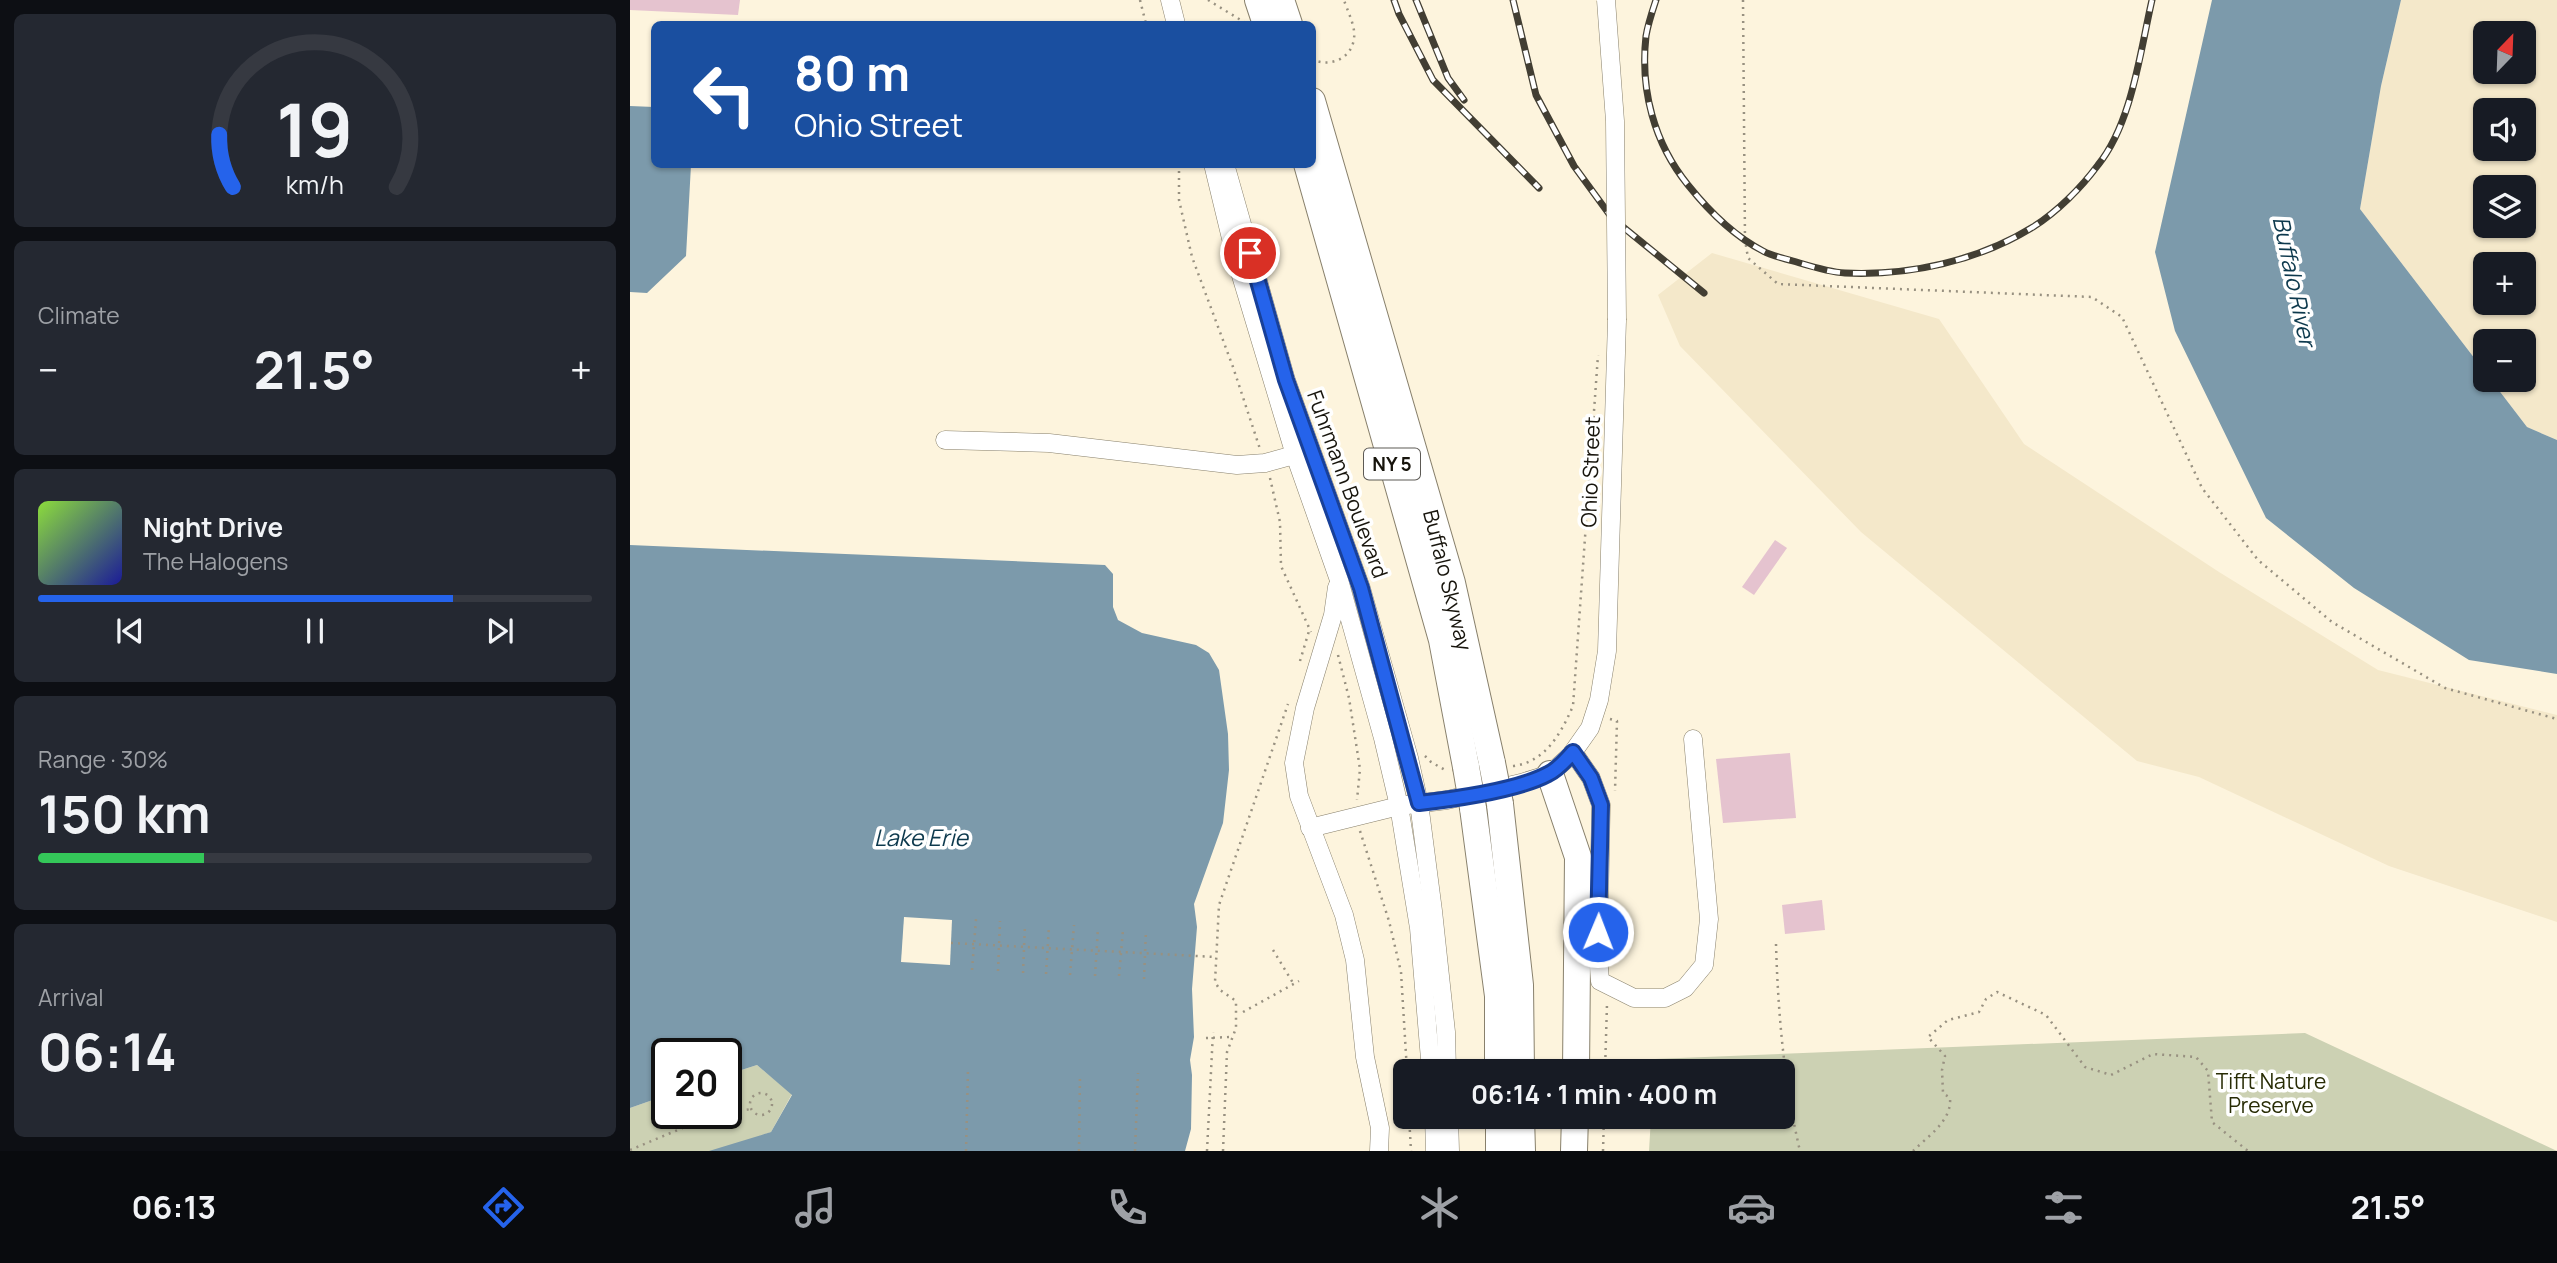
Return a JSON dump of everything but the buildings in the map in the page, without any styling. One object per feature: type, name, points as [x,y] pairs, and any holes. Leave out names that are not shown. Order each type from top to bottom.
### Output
[{"type":"highway","points":[[1258,0],[1265,21]]},
{"type":"highway","points":[[1281,0],[1288,21]]},
{"type":"highway","name":"Buffalo Skyway","points":[[1316,115],[1452,583],[1479,768],[1473,808],[1498,996],[1499,1059]]},
{"type":"highway","name":"Buffalo Skyway","points":[[1308,168],[1479,768],[1500,804],[1520,985],[1521,1059]]},
{"type":"highway","points":[[1550,774],[1578,857],[1576,1059]]},
{"type":"highway","points":[[1499,1129],[1499,1151]]},
{"type":"highway","points":[[1521,1129],[1522,1151]]},
{"type":"highway","points":[[1574,1151],[1575,1129]]},
{"type":"street","points":[[1170,0],[1176,21]]},
{"type":"street","points":[[1181,0],[1187,21]]},
{"type":"street","name":"Ohio Street","points":[[1310,828],[1399,806],[1447,800],[1550,774],[1573,752],[1590,728],[1599,700],[1607,652],[1617,320],[1615,121],[1606,0]]},
{"type":"street","name":"Fuhrmann Boulevard","points":[[1214,168],[1236,259],[1303,452],[1361,588],[1419,803],[1446,1032],[1447,1059]]},
{"type":"street","name":"Fuhrmann Boulevard","points":[[1226,168],[1365,669],[1399,806],[1419,928],[1430,1059]]},
{"type":"street","points":[[945,440],[1049,443],[1237,465],[1265,463],[1303,452]]},
{"type":"street","points":[[1337,573],[1337,592],[1332,615],[1305,708],[1294,763],[1299,796],[1344,915],[1355,960],[1365,1057],[1380,1128],[1379,1151]]},
{"type":"street","points":[[1573,752],[1591,778],[1601,805],[1598,954],[1600,981],[1634,998],[1665,998],[1685,988],[1704,965],[1709,919],[1693,739]]},
{"type":"street","points":[[1434,1129],[1434,1151]]},
{"type":"street","points":[[1449,1129],[1450,1151]]},
{"type":"path","points":[[1140,0],[1145,21]]},
{"type":"path","points":[[1208,0],[1243,21]]},
{"type":"path","points":[[1316,61],[1321,64],[1335,63],[1347,55],[1354,38],[1344,0]]},
{"type":"path","points":[[1743,0],[1745,240],[1748,258],[1778,284],[2092,297],[2122,317],[2202,488],[2258,560],[2332,622],[2445,688],[2557,719]]},
{"type":"path","points":[[1179,168],[1179,200],[1192,257],[1260,447]]},
{"type":"path","points":[[1424,754],[1430,762],[1479,768],[1520,765],[1546,752],[1576,706],[1598,353]]},
{"type":"path","points":[[1269,475],[1280,522],[1281,566],[1309,631],[1298,670]]},
{"type":"path","points":[[1309,631],[1318,635]]},
{"type":"path","points":[[1336,648],[1349,698],[1360,769],[1358,817],[1401,972],[1406,1059]]},
{"type":"path","points":[[1223,1151],[1227,1052],[1236,1028],[1236,1001],[1220,990],[1215,982],[1219,905],[1291,696]]},
{"type":"path","points":[[1360,769],[1368,767]]},
{"type":"path","points":[[972,970],[976,919]]},
{"type":"path","points":[[998,971],[1000,921]]},
{"type":"path","points":[[1023,973],[1026,924]]},
{"type":"path","points":[[1070,975],[1074,925]]},
{"type":"path","points":[[1046,974],[1049,926]]},
{"type":"path","points":[[1095,976],[1098,928]]},
{"type":"path","points":[[1119,976],[1123,930]]},
{"type":"path","points":[[1144,979],[1146,930]]},
{"type":"path","points":[[951,943],[1216,957]]},
{"type":"path","points":[[1776,944],[1779,1016],[1800,1151]]},
{"type":"path","points":[[1273,950],[1294,984]]},
{"type":"path","points":[[1244,1013],[1299,981]]},
{"type":"path","points":[[1913,1151],[1944,1121],[1951,1107],[1950,1098],[1943,1093],[1942,1070],[1945,1056],[1928,1037],[1948,1020],[1979,1012],[1986,999],[1997,992],[2046,1015],[2085,1067],[2111,1074],[2153,1054],[2196,1057],[2208,1071],[2212,1122],[2248,1151]]},
{"type":"path","points":[[1605,1059],[1608,996]]},
{"type":"path","points":[[1207,1151],[1213,1032]]},
{"type":"path","points":[[1206,1038],[1232,1037]]},
{"type":"path","points":[[966,1151],[968,1070]]},
{"type":"path","points":[[1135,1151],[1138,1073]]},
{"type":"path","points":[[1079,1151],[1080,1074]]},
{"type":"path","points":[[763,1093],[771,1099],[770,1109],[765,1114],[758,1114],[752,1108],[751,1100],[756,1094],[763,1093]]},
{"type":"path","points":[[742,1110],[752,1108]]},
{"type":"path","points":[[630,1150],[683,1129]]},
{"type":"path","points":[[1410,1129],[1411,1151]]},
{"type":"path","points":[[1603,1151],[1604,1129]]},
{"type":"shaded area","points":[[2401,0],[2557,0],[2557,440],[2527,427],[2500,392],[2536,392],[2536,329],[2473,329],[2473,356],[2360,209],[2381,86]]},
{"type":"shaded area","points":[[1712,253],[1939,319],[2024,444],[2219,572],[2378,670],[2557,715],[2557,922],[2389,866],[2199,777],[2137,761],[1861,532],[1680,346],[1658,295]]},
{"type":"green space","name":"Tifft Nature Preserve","points":[[2305,1033],[2557,1151],[1649,1151],[1650,1129],[1795,1129],[1795,1059],[1655,1059]]},
{"type":"green space","points":[[757,1065],[792,1094],[771,1132],[720,1151],[630,1151],[630,1108],[651,1101],[651,1129],[742,1129],[742,1070]]},
{"type":"water","name":"Buffalo River","points":[[2212,0],[2401,0],[2381,86],[2360,209],[2473,356],[2473,392],[2500,392],[2527,427],[2557,440],[2557,674],[2469,660],[2354,588],[2266,518],[2175,331],[2155,252]]},
{"type":"water","points":[[630,106],[651,107],[651,168],[691,168],[686,256],[647,293],[630,292]]},
{"type":"water","name":"Lake Erie","points":[[630,545],[1105,565],[1113,574],[1113,607],[1118,620],[1142,633],[1196,645],[1209,653],[1219,670],[1228,734],[1229,770],[1223,823],[1194,904],[1197,927],[1192,989],[1194,1037],[1190,1060],[1191,1129],[1185,1151],[709,1151],[771,1132],[792,1095],[757,1065],[742,1070],[742,1038],[651,1038],[651,1101],[630,1108]]},
{"type":"pier","points":[[904,917],[952,920],[950,965],[901,962]]},
{"type":"railway","points":[[1394,0],[1433,80],[1539,188]]},
{"type":"railway","points":[[1416,0],[1448,78],[1464,100]]},
{"type":"railway","points":[[1513,0],[1536,95],[1574,166],[1612,218],[1704,293]]},
{"type":"railway","points":[[1656,0],[1646,36],[1645,76],[1658,134],[1676,169],[1713,213],[1752,245],[1778,257],[1845,273],[1918,269],[1966,257],[2012,239],[2033,227],[2068,199],[2098,165],[2119,129],[2133,86],[2152,0]]},
{"type":"route","points":[[1250,253],[1286,380],[1361,588],[1419,803],[1447,800],[1550,774],[1573,752],[1591,778],[1601,805],[1598,932]]}]
